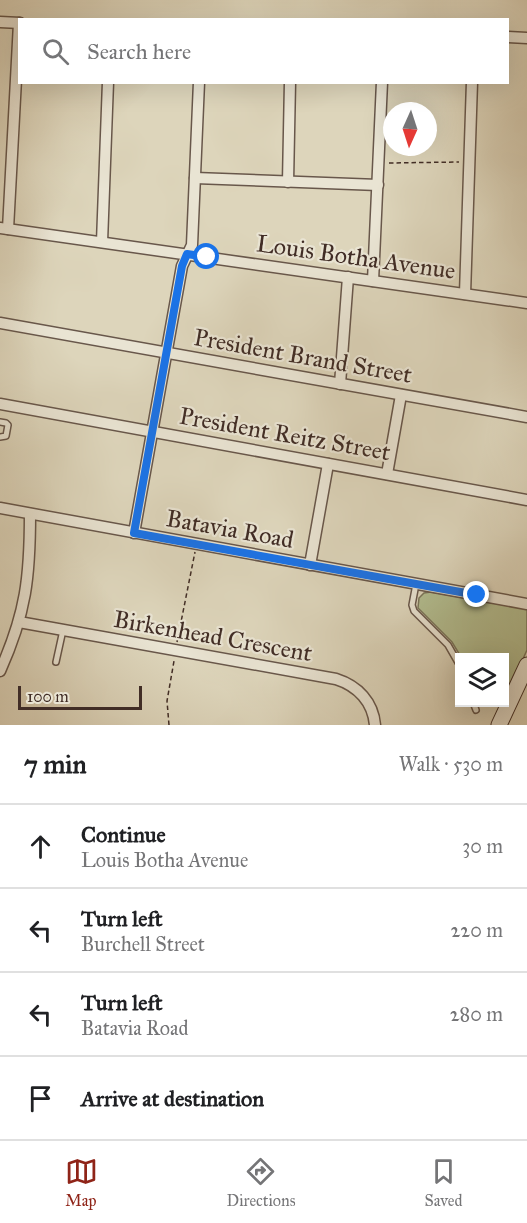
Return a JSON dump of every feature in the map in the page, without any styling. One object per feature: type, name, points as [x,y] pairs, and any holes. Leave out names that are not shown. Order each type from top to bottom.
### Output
[{"type":"street","points":[[0,22],[18,23]]},
{"type":"street","points":[[4,228],[18,37]]},
{"type":"street","points":[[509,38],[527,38]]},
{"type":"street","points":[[102,242],[108,84]]},
{"type":"street","points":[[134,533],[182,266],[192,245],[199,84]]},
{"type":"street","points":[[288,182],[290,84]]},
{"type":"street","points":[[373,281],[382,84]]},
{"type":"street","points":[[465,294],[472,84]]},
{"type":"street","points":[[195,178],[378,185]]},
{"type":"street","name":"Louis Botha Avenue","points":[[4,228],[527,303]]},
{"type":"street","points":[[340,384],[348,277]]},
{"type":"street","name":"President Brand Street","points":[[0,322],[527,417]]},
{"type":"street","points":[[387,474],[401,395]]},
{"type":"street","name":"President Reitz Street","points":[[0,404],[527,500]]},
{"type":"street","points":[[310,565],[328,464]]},
{"type":"street","name":"Batavia Road","points":[[0,508],[527,604]]},
{"type":"street","points":[[0,671],[19,622],[29,575],[30,514]]},
{"type":"street","name":"Birkenhead Crescent","points":[[19,622],[336,679],[362,694],[370,706],[375,725]]},
{"type":"street","points":[[499,725],[526,671]]},
{"type":"lane","points":[[0,422],[8,425],[6,436],[0,437]]},
{"type":"lane","points":[[416,584],[412,605],[414,611],[448,645],[455,658]]},
{"type":"lane","points":[[56,662],[63,630]]},
{"type":"path","points":[[379,163],[470,162]]},
{"type":"path","points":[[177,646],[195,549]]},
{"type":"path","points":[[169,725],[168,702],[175,655]]},
{"type":"green space","points":[[431,592],[527,609],[527,650],[509,690],[509,653],[459,653],[452,642],[418,608],[419,598],[424,593]]},
{"type":"route","points":[[207,257],[187,254],[182,266],[134,533],[477,595]]}]
